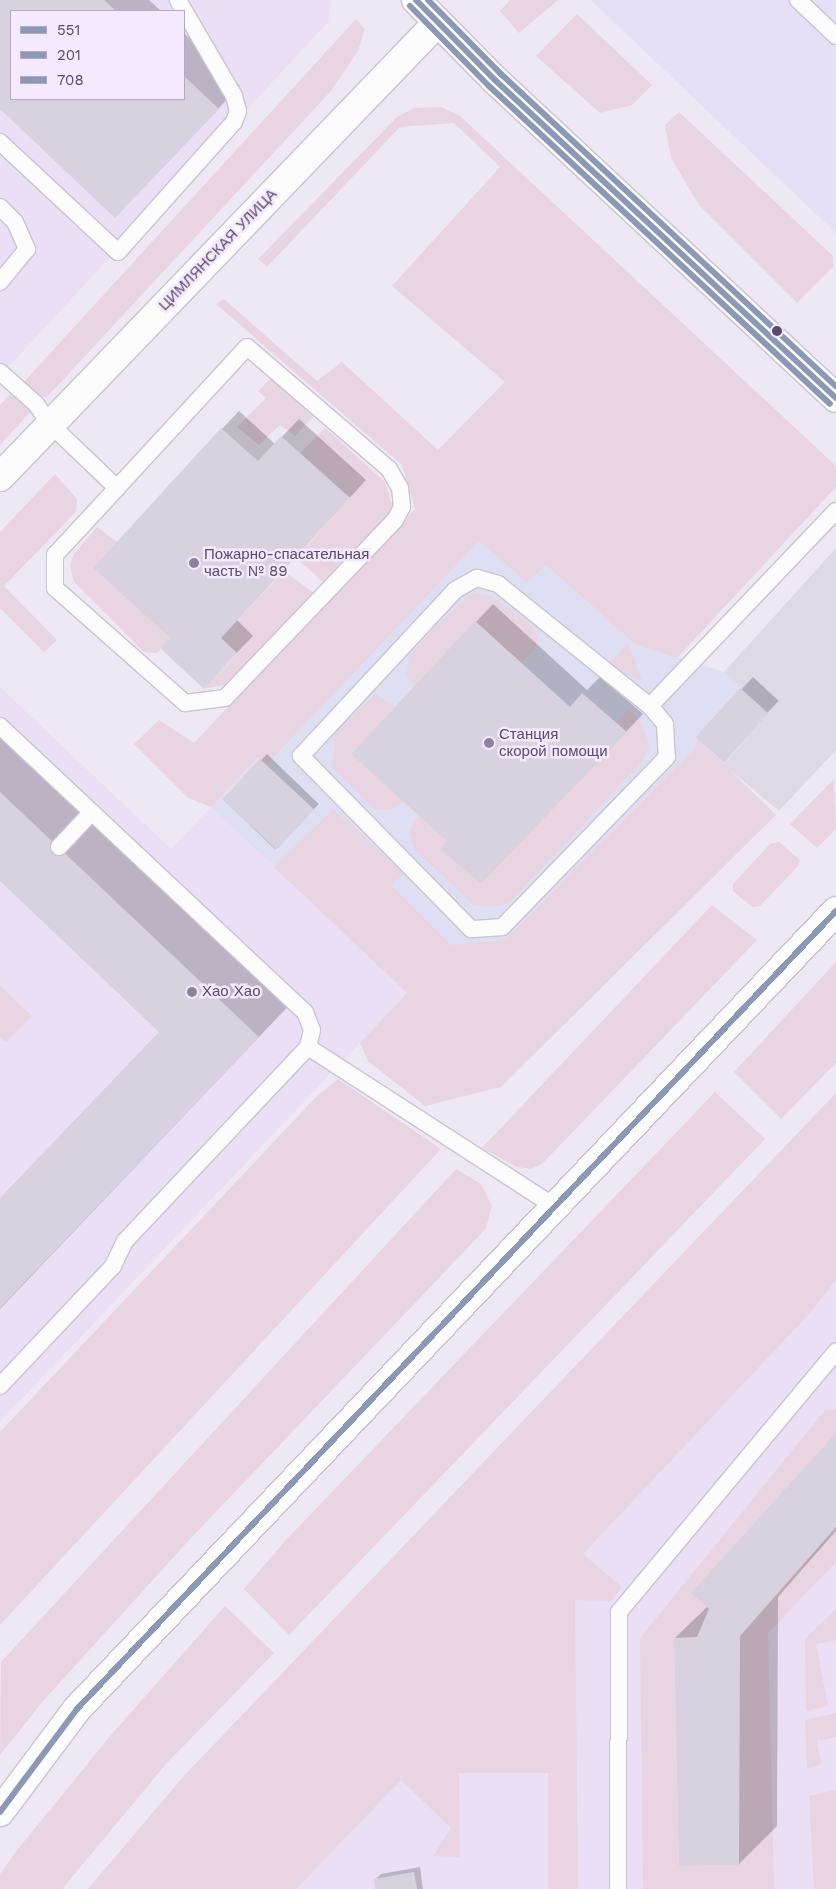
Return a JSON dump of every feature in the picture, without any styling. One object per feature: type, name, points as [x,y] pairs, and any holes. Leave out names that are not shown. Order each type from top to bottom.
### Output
[{"type":"street","points":[[416,0],[437,23],[836,398]]},
{"type":"street","name":"ЦИМЛЯНСКАЯ УЛИЦА","points":[[2,470],[50,424],[437,23]]},
{"type":"street","points":[[0,1812],[77,1709],[836,910]]},
{"type":"lane","points":[[798,0],[836,36]]},
{"type":"lane","points":[[0,142],[118,252],[234,122],[238,111],[234,96],[185,12]]},
{"type":"lane","points":[[0,207],[15,222],[27,249],[0,282]]},
{"type":"lane","points":[[247,347],[389,468],[400,488],[402,507],[395,520],[225,698],[185,703],[55,588],[55,555],[117,488],[247,347]]},
{"type":"lane","points":[[0,372],[36,404],[50,424],[117,488]]},
{"type":"lane","points":[[650,706],[836,511]]},
{"type":"lane","points":[[477,578],[498,584],[650,706],[665,724],[667,757],[502,927],[471,929],[301,756],[455,590],[477,578]]},
{"type":"lane","points":[[0,726],[305,1012],[312,1030],[308,1047],[125,1241],[113,1266],[0,1386]]},
{"type":"lane","points":[[59,848],[92,812]]},
{"type":"lane","points":[[308,1047],[554,1206]]},
{"type":"lane","points":[[618,1889],[620,1612],[836,1352]]},
{"type":"shaded area","points":[[0,0],[332,0],[328,22],[0,376]]},
{"type":"shaded area","points":[[510,0],[558,0],[519,33],[500,11]]},
{"type":"shaded area","points":[[591,0],[836,0],[836,233],[679,84]]},
{"type":"shaded area","points":[[577,14],[652,85],[632,105],[600,113],[536,56]]},
{"type":"shaded area","points":[[356,19],[365,29],[358,51],[330,92],[47,397],[33,395],[22,384]]},
{"type":"shaded area","points":[[441,107],[460,116],[836,466],[836,487],[677,658],[636,645],[546,565],[527,582],[479,541],[266,765],[258,757],[211,807],[188,798],[134,744],[159,720],[194,743],[415,509],[402,465],[216,304],[224,299],[317,381],[342,362],[438,450],[505,382],[392,286],[500,167],[454,123],[400,127],[267,267],[258,259],[397,117],[414,108]]},
{"type":"shaded area","points":[[679,112],[833,256],[833,267],[797,303],[699,205],[671,158],[665,125]]},
{"type":"shaded area","points":[[271,378],[313,417],[295,436],[280,425],[259,445],[237,427],[266,398],[258,391]]},
{"type":"shaded area","points":[[12,392],[32,410],[0,445],[0,405]]},
{"type":"shaded area","points":[[325,428],[385,482],[392,505],[388,516],[323,582],[296,558],[350,498],[300,453]]},
{"type":"shaded area","points":[[55,474],[77,499],[76,512],[4,586],[57,640],[44,652],[0,608],[0,532]]},
{"type":"shaded area","points":[[489,514],[636,645],[724,672],[768,713],[724,765],[715,756],[510,968],[407,993],[211,807]]},
{"type":"shaded area","points":[[97,527],[117,542],[93,568],[170,638],[157,653],[144,652],[74,582],[70,566],[74,554]]},
{"type":"shaded area","points":[[836,548],[836,750],[779,811],[724,765],[768,713],[724,672]]},
{"type":"shaded area","points":[[284,571],[314,593],[224,685],[204,689],[237,654],[221,638]]},
{"type":"shaded area","points":[[472,593],[491,596],[531,625],[539,640],[534,650],[521,663],[475,621],[415,685],[406,676],[409,657],[432,630]]},
{"type":"shaded area","points":[[628,643],[642,680],[625,674],[611,662]]},
{"type":"shaded area","points":[[0,687],[171,849],[211,807],[407,993],[0,1422]]},
{"type":"shaded area","points":[[375,694],[395,706],[351,754],[404,802],[390,810],[373,808],[333,768],[335,733]]},
{"type":"shaded area","points":[[628,709],[641,722],[649,750],[641,763],[509,903],[489,907],[473,904],[414,849],[409,831],[419,816],[447,841],[440,849],[481,884],[627,732],[616,723]]},
{"type":"shaded area","points":[[698,739],[776,815],[501,1087],[425,1106],[368,1061],[360,1043],[407,993],[274,867],[333,809],[404,873],[392,886],[451,945],[505,940],[693,750]]},
{"type":"shaded area","points":[[834,779],[836,829],[817,848],[790,824]]},
{"type":"shaded area","points":[[779,842],[800,860],[798,866],[760,906],[752,907],[733,891],[733,884],[770,844]]},
{"type":"shaded area","points":[[712,905],[757,940],[542,1164],[531,1169],[517,1167],[482,1148]]},
{"type":"shaded area","points":[[836,962],[836,1063],[781,1119],[734,1072]]},
{"type":"shaded area","points":[[0,986],[32,1016],[6,1042],[0,1036]]},
{"type":"shaded area","points":[[338,1079],[441,1149],[0,1625],[0,1432],[317,1096]]},
{"type":"shaded area","points":[[715,1092],[765,1139],[289,1635],[244,1589],[286,1540]]},
{"type":"shaded area","points":[[836,1093],[836,1889],[88,1889],[183,1777]]},
{"type":"shaded area","points":[[836,1093],[836,1280],[810,1313],[583,1554],[622,1587],[611,1601],[575,1600],[578,1889],[548,1889],[548,1773],[459,1773],[460,1857],[433,1856],[451,1828],[401,1780],[296,1889],[88,1889],[183,1777]]},
{"type":"shaded area","points":[[456,1169],[481,1184],[492,1206],[486,1228],[190,1539],[44,1700],[0,1755],[1,1662]]},
{"type":"shaded area","points":[[825,1410],[836,1410],[836,1433],[709,1609],[697,1637],[674,1638],[679,1866],[739,1865],[740,1636],[836,1527],[836,1562],[768,1633],[774,1889],[643,1889],[640,1638]]},
{"type":"shaded area","points":[[225,1606],[274,1653],[166,1764],[62,1889],[0,1889],[0,1874],[18,1849],[111,1735]]},
{"type":"shaded area","points":[[836,1609],[836,1640],[816,1644],[828,1706],[806,1711],[805,1639]]},
{"type":"shaded area","points":[[836,1713],[836,1737],[817,1741],[821,1764],[807,1769],[805,1720]]},
{"type":"shaded area","points":[[836,1790],[836,1889],[814,1889],[809,1796]]},
{"type":"building","points":[[0,0],[104,0],[115,10],[10,10],[10,100],[185,100],[185,77],[219,109],[115,218],[0,109]]},
{"type":"building","name":"Пожарно-спасательная часть № 89","points":[[221,428],[258,461],[281,436],[350,498],[221,638],[237,653],[204,689],[160,648],[170,638],[93,568]]},
{"type":"building","name":"Станция скорой помощи","points":[[475,621],[570,707],[582,693],[627,732],[481,884],[440,849],[447,841],[351,754]]},
{"type":"building","points":[[740,688],[768,713],[724,762],[696,737]]},
{"type":"building","points":[[260,759],[314,809],[277,850],[222,799]]},
{"type":"building","points":[[0,792],[259,1037],[0,1308],[0,1198],[159,1032],[0,881]]},
{"type":"building","points":[[836,1433],[836,1527],[740,1636],[739,1865],[679,1866],[674,1638],[697,1637],[709,1609],[691,1593]]},
{"type":"building","points":[[414,1872],[417,1889],[375,1889],[374,1879]]},
{"type":"transit line","name":"551","points":[[416,0],[495,80],[836,398]]},
{"type":"transit line","name":"708","points":[[428,0],[501,74],[836,386]]},
{"type":"transit line","name":"201","points":[[410,6],[489,86],[830,404]]},
{"type":"transit line","name":"551","points":[[0,1812],[77,1709],[836,911]]},
{"type":"place","name":"Пожарно-спасательная часть № 89","points":[[194,563]]},
{"type":"place","name":"Станция скорой помощи","points":[[489,743]]},
{"type":"place","name":"Хао Хао","points":[[192,992]]}]
